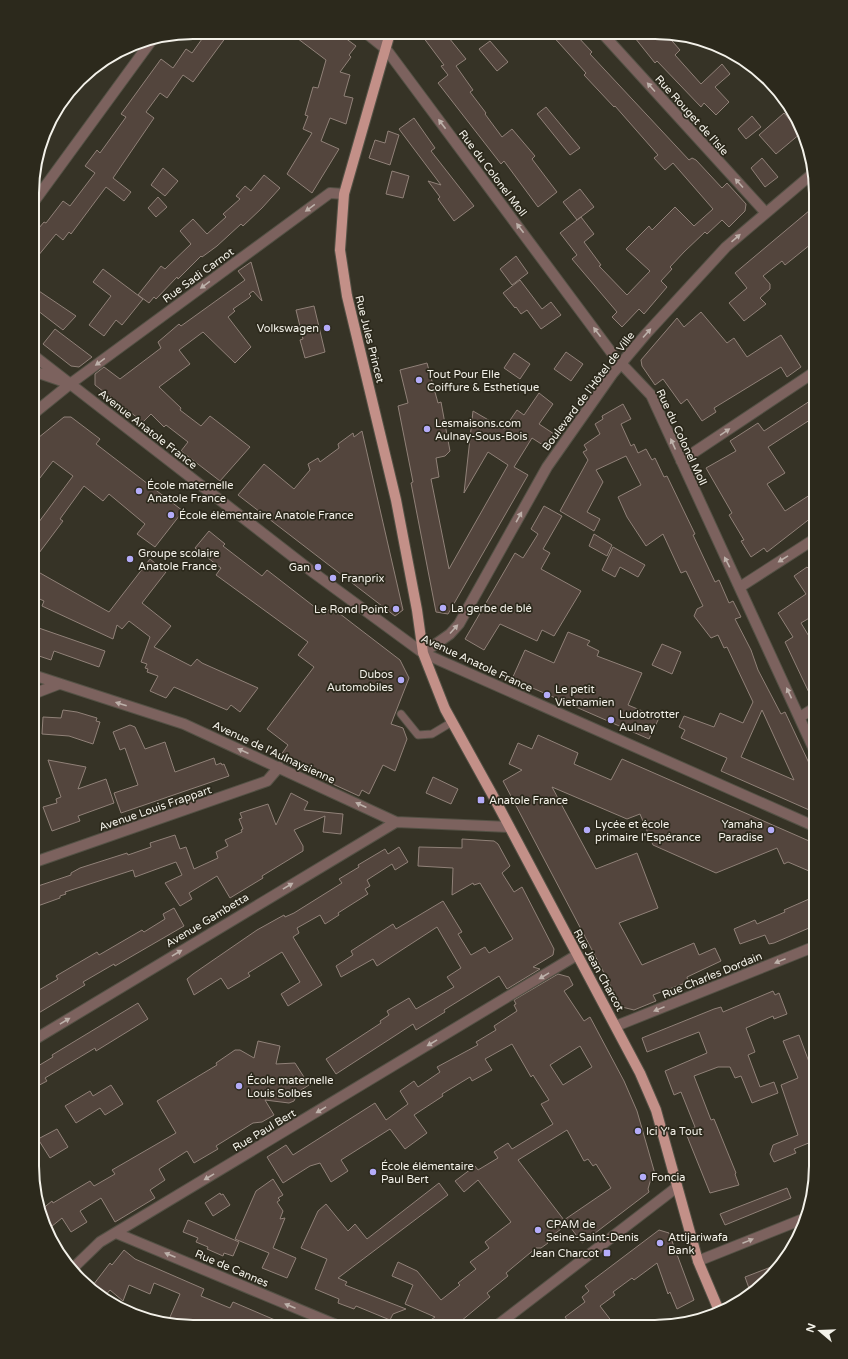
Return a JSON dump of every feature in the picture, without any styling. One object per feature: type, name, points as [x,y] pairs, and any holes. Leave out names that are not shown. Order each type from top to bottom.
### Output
[{"type":"main road","name":"Rue Jules Princet","points":[[388,39],[344,194],[340,250],[345,281],[396,500],[418,610],[423,653]]},
{"type":"main road","name":"Rue Jean Charcot","points":[[423,653],[445,709],[640,1073],[656,1110],[698,1261],[717,1307]]},
{"type":"street","name":"Rue du Colonel Moll","points":[[374,39],[386,49],[614,356],[651,395],[680,462],[740,587],[809,738]]},
{"type":"street","name":"Rue Rouget de l'Isle","points":[[607,39],[765,212]]},
{"type":"street","points":[[39,195],[148,46]]},
{"type":"street","name":"Boulevard de l'Hôtel de Ville","points":[[423,653],[450,634],[458,624],[547,467],[622,363],[646,334],[726,247],[765,212],[808,177]]},
{"type":"street","name":"Rue Sadi Carnot","points":[[39,409],[70,384],[330,193],[344,194]]},
{"type":"street","name":"Avenue Anatole France","points":[[39,360],[314,572],[423,653],[809,824]]},
{"type":"street","points":[[39,373],[70,384]]},
{"type":"street","points":[[680,462],[809,376]]},
{"type":"street","points":[[740,587],[809,543]]},
{"type":"street","name":"Avenue de l'Aulnaysienne","points":[[39,677],[184,724],[396,822],[509,827]]},
{"type":"street","points":[[39,692],[59,684]]},
{"type":"street","points":[[800,717],[809,711]]},
{"type":"street","name":"Avenue Louis Frappart","points":[[39,861],[267,781],[279,767]]},
{"type":"street","name":"Avenue Gambetta","points":[[39,1037],[396,822]]},
{"type":"street","name":"Rue Charles Dordain","points":[[616,1026],[809,949]]},
{"type":"street","name":"Rue Paul Bert","points":[[75,1266],[100,1242],[577,955]]},
{"type":"street","points":[[502,1320],[677,1187]]},
{"type":"street","points":[[698,1261],[799,1221]]},
{"type":"street","name":"Rue de Cannes","points":[[116,1233],[325,1320]]},
{"type":"lane","points":[[401,714],[418,735],[432,734],[452,722]]},
{"type":"building","points":[[202,39],[225,39],[193,82],[183,75],[167,98],[160,93],[146,112],[154,118],[113,178],[131,192],[124,201],[106,187],[71,234],[69,232],[63,240],[56,234],[39,255],[39,228],[44,222],[46,223],[63,201],[70,206],[95,173],[85,166],[97,150],[100,153],[126,117],[121,114],[161,59],[173,68],[186,49],[192,53]]},
{"type":"building","points":[[298,39],[346,39],[356,46],[349,55],[351,57],[340,72],[350,75],[344,96],[353,98],[346,124],[330,118],[321,141],[339,149],[312,193],[287,174],[312,133],[303,129],[308,116],[305,115],[313,87],[318,88],[326,60]]},
{"type":"building","points":[[424,39],[450,39],[466,59],[456,66],[473,90],[470,92],[486,113],[485,114],[502,137],[512,129],[535,156],[532,159],[557,192],[538,207],[504,161],[501,164],[438,83],[448,75],[441,66],[444,65]]},
{"type":"building","points":[[555,39],[580,39],[592,52],[590,54],[689,160],[692,158],[696,160],[722,188],[727,183],[746,204],[745,211],[729,227],[722,220],[707,234],[705,232],[684,252],[670,267],[672,269],[661,281],[667,287],[644,314],[639,309],[622,327],[612,317],[617,312],[572,259],[577,255],[560,233],[581,217],[594,234],[584,242],[601,265],[599,266],[627,295],[650,271],[626,249],[649,226],[652,230],[675,207],[694,226],[713,209],[673,163],[665,170],[654,158],[658,155],[615,106],[614,107],[584,75],[586,73]]},
{"type":"building","points":[[636,39],[671,40],[680,50],[675,55],[701,84],[722,64],[730,74],[715,87],[729,102],[716,115],[704,103],[701,107],[657,61],[655,63]]},
{"type":"building","points":[[490,41],[508,62],[497,71],[479,49]]},
{"type":"building","points":[[546,107],[580,148],[570,155],[537,114]]},
{"type":"building","points":[[784,113],[791,121],[798,136],[776,154],[759,135]]},
{"type":"building","points":[[752,116],[761,127],[746,139],[738,129]]},
{"type":"building","points":[[414,118],[435,148],[431,151],[474,206],[454,221],[438,199],[440,197],[428,181],[441,185],[399,129]]},
{"type":"building","points":[[388,131],[399,135],[390,165],[369,158],[375,140],[385,143]]},
{"type":"building","points":[[762,158],[778,177],[765,187],[751,168]]},
{"type":"building","points":[[163,168],[178,181],[165,196],[151,185]]},
{"type":"building","points":[[392,171],[409,176],[403,198],[386,194]]},
{"type":"building","points":[[264,175],[280,188],[262,208],[243,226],[241,224],[217,246],[202,257],[201,256],[178,279],[177,277],[156,299],[154,297],[149,303],[138,295],[161,266],[165,269],[191,244],[180,231],[193,219],[207,234],[226,217],[223,214],[240,199],[236,196],[245,186],[251,191]]},
{"type":"building","points":[[580,189],[594,207],[577,220],[563,202]]},
{"type":"building","points":[[158,197],[167,207],[156,217],[148,208]]},
{"type":"building","points":[[809,211],[809,246],[785,265],[782,261],[763,276],[770,284],[770,289],[760,298],[766,304],[744,321],[729,303],[747,288],[735,273]]},
{"type":"building","points":[[516,256],[528,273],[512,285],[500,269]]},
{"type":"building","points":[[251,262],[262,301],[253,291],[249,294],[251,296],[233,309],[235,311],[228,317],[251,347],[235,363],[203,332],[179,350],[190,364],[159,387],[181,408],[180,410],[201,426],[210,416],[250,447],[220,481],[181,451],[188,442],[166,425],[164,427],[151,414],[143,422],[95,385],[95,374],[104,367],[120,379],[161,348],[158,342],[179,324],[181,326],[245,280],[238,271]]},
{"type":"building","points":[[103,269],[143,299],[122,325],[116,320],[104,336],[89,325],[111,296],[93,282]]},
{"type":"building","points":[[520,280],[542,309],[551,302],[561,315],[541,329],[527,310],[521,314],[503,293]]},
{"type":"building","points":[[39,291],[76,316],[63,330],[39,312]]},
{"type":"building","points":[[314,306],[325,352],[305,358],[300,340],[303,339],[296,310]]},
{"type":"building","points":[[701,312],[727,343],[734,338],[747,357],[781,335],[801,367],[787,377],[781,367],[714,408],[716,412],[702,421],[687,399],[681,404],[663,379],[655,385],[642,366],[641,360],[677,318],[684,327]]},
{"type":"building","points":[[55,329],[92,357],[79,367],[71,366],[43,344]]},
{"type":"building","points":[[566,352],[583,364],[571,381],[554,369]]},
{"type":"building","points":[[514,353],[530,364],[520,379],[504,368]]},
{"type":"building","points":[[427,363],[438,403],[441,402],[450,451],[445,456],[436,458],[439,477],[431,479],[449,569],[508,465],[488,452],[464,493],[473,411],[504,429],[517,410],[524,415],[539,393],[553,404],[539,424],[554,434],[546,447],[532,438],[514,467],[528,475],[448,614],[436,612],[398,406],[408,403],[400,370]]},
{"type":"building","points":[[809,402],[809,421],[768,447],[785,473],[767,484],[785,511],[809,496],[809,519],[767,552],[764,548],[751,557],[741,541],[744,540],[729,515],[732,513],[706,468],[736,451],[730,441],[758,423],[764,431]]},
{"type":"building","points":[[623,404],[631,419],[621,424],[631,446],[634,444],[638,453],[646,449],[652,460],[655,458],[664,477],[667,476],[695,534],[693,535],[715,582],[719,580],[729,603],[733,601],[741,617],[735,619],[751,650],[758,670],[781,714],[785,712],[809,763],[809,810],[721,771],[727,758],[681,738],[685,730],[679,727],[684,716],[714,727],[720,713],[743,723],[753,702],[727,647],[724,648],[718,635],[711,638],[694,616],[697,609],[703,606],[686,571],[681,573],[663,534],[646,546],[627,517],[618,497],[641,485],[626,456],[596,470],[603,482],[587,512],[600,519],[594,531],[560,511],[588,460],[583,452],[587,450],[584,445],[600,434],[595,424],[603,419],[602,416]],"holes":[[[762,710],[794,780],[741,757]]]},
{"type":"building","points":[[64,417],[71,417],[100,439],[96,444],[183,511],[155,547],[137,534],[145,524],[109,494],[103,501],[84,486],[60,519],[63,521],[39,553],[39,522],[73,476],[53,461],[39,479],[39,437]]},
{"type":"building","points":[[362,431],[403,610],[395,616],[238,495],[264,464],[294,489],[310,470],[308,464],[318,458],[320,462],[339,448],[338,444],[353,433],[354,437]]},
{"type":"building","points":[[544,506],[562,516],[543,549],[550,553],[541,569],[581,591],[554,636],[542,630],[537,641],[500,624],[484,650],[465,639],[515,553],[523,558],[538,534],[531,529]]},
{"type":"building","points":[[209,531],[225,544],[223,546],[262,576],[267,570],[325,615],[331,607],[400,660],[409,678],[391,724],[403,728],[407,739],[395,771],[383,765],[369,794],[362,790],[359,796],[278,759],[288,745],[267,729],[314,667],[298,655],[308,642],[216,575],[221,568],[195,548]]},
{"type":"building","points":[[594,534],[612,545],[607,556],[589,546]]},
{"type":"building","points":[[613,547],[645,565],[638,577],[620,567],[615,577],[602,570]]},
{"type":"building","points":[[150,559],[166,572],[142,603],[171,626],[154,647],[191,666],[197,659],[202,663],[258,688],[240,712],[231,705],[227,710],[174,687],[166,698],[150,691],[158,676],[147,672],[148,669],[145,668],[147,664],[141,662],[150,637],[129,621],[122,629],[117,625],[113,639],[42,606],[44,601],[39,599],[39,572],[109,612]]},
{"type":"building","points":[[807,567],[809,569],[809,618],[801,623],[809,636],[809,693],[785,642],[793,637],[778,613],[806,594],[794,576]]},
{"type":"building","points":[[39,628],[105,651],[99,667],[54,651],[51,660],[39,656]]},
{"type":"building","points":[[568,632],[590,641],[587,645],[599,651],[597,656],[642,673],[628,705],[659,718],[649,739],[512,679],[525,650],[554,663]]},
{"type":"building","points":[[662,644],[681,652],[672,674],[652,665]]},
{"type":"building","points":[[63,710],[77,712],[97,718],[96,721],[100,722],[93,744],[69,736],[42,734],[43,717],[61,718]]},
{"type":"building","points":[[130,725],[135,727],[145,749],[165,742],[175,772],[214,758],[216,765],[221,763],[222,765],[224,764],[229,776],[121,813],[114,793],[138,785],[125,748],[120,750],[113,732]]},
{"type":"building","points":[[538,735],[578,753],[574,764],[611,780],[622,759],[809,841],[809,871],[788,862],[784,864],[777,848],[716,873],[653,845],[640,814],[627,819],[552,787],[596,869],[637,853],[658,908],[619,923],[642,965],[694,943],[699,955],[715,948],[721,961],[687,977],[688,982],[653,995],[656,1001],[634,1010],[622,1007],[503,781],[522,770],[509,764],[518,743],[532,749]]},
{"type":"building","points":[[48,760],[86,767],[78,789],[106,779],[114,803],[78,816],[80,821],[52,831],[43,807],[57,803],[56,799],[61,797]]},
{"type":"building","points":[[433,777],[458,789],[451,804],[426,793]]},
{"type":"building","points":[[291,793],[308,802],[304,810],[343,814],[341,834],[323,832],[325,816],[294,830],[303,846],[303,851],[230,898],[217,876],[189,893],[192,899],[180,906],[165,883],[182,875],[176,862],[135,877],[133,870],[65,892],[66,894],[60,896],[60,898],[39,906],[39,886],[71,875],[71,873],[80,868],[151,847],[150,843],[175,835],[180,849],[186,847],[194,869],[218,858],[216,852],[228,846],[225,840],[242,832],[241,830],[243,829],[239,819],[242,818],[240,813],[268,804],[276,825]]},
{"type":"building","points":[[462,839],[494,841],[498,844],[510,866],[502,873],[514,892],[522,887],[554,949],[553,955],[533,967],[540,969],[507,989],[499,976],[444,1010],[445,1012],[416,1030],[413,1024],[336,1074],[326,1059],[381,1023],[380,1021],[389,1015],[387,1011],[409,998],[416,1009],[454,987],[447,977],[461,968],[437,927],[377,966],[373,959],[341,977],[336,966],[353,955],[351,951],[393,924],[396,929],[443,901],[462,932],[458,934],[471,955],[485,947],[489,953],[513,939],[480,883],[474,885],[473,883],[452,895],[453,868],[418,866],[419,847],[462,848]]},
{"type":"building","points":[[399,847],[408,862],[395,870],[392,864],[367,880],[370,886],[365,889],[368,894],[338,913],[339,915],[325,924],[320,915],[297,928],[299,933],[293,937],[322,985],[288,1006],[281,994],[300,982],[282,952],[248,973],[250,976],[228,989],[221,978],[194,995],[187,979],[193,974],[257,930],[284,915],[285,917],[294,913],[342,883],[339,879],[359,867],[358,865],[385,849],[388,854]]},
{"type":"building","points":[[809,899],[809,928],[774,943],[769,944],[765,935],[740,944],[734,929],[755,920],[757,924],[785,912],[784,910]]},
{"type":"building","points":[[174,908],[184,926],[115,966],[114,964],[83,982],[85,985],[39,1013],[39,990],[58,979],[56,976],[97,952],[99,955],[142,930],[144,932],[165,919],[163,914]]},
{"type":"building","points":[[558,974],[569,977],[573,985],[564,991],[584,1021],[590,1017],[624,1081],[637,1111],[655,1174],[652,1175],[648,1189],[649,1192],[582,1243],[568,1224],[546,1240],[548,1243],[541,1248],[536,1248],[506,1273],[508,1276],[487,1293],[490,1297],[462,1320],[431,1320],[435,1317],[405,1304],[413,1285],[392,1276],[398,1262],[417,1271],[441,1300],[460,1285],[458,1283],[476,1269],[470,1262],[489,1248],[485,1242],[511,1222],[478,1180],[464,1192],[455,1181],[475,1166],[478,1170],[498,1158],[494,1152],[508,1143],[512,1149],[553,1124],[541,1104],[549,1100],[533,1075],[531,1077],[512,1044],[485,1059],[492,1070],[472,1081],[470,1077],[442,1094],[443,1096],[414,1115],[427,1133],[405,1149],[390,1129],[341,1160],[348,1171],[331,1182],[320,1163],[310,1166],[283,1183],[267,1157],[286,1145],[293,1155],[375,1103],[386,1120],[408,1104],[400,1091],[414,1081],[418,1087],[440,1072],[437,1067],[478,1045],[476,1042],[496,1030],[494,1026],[517,1011],[514,1005],[516,1004],[514,1000]],"holes":[[[580,1046],[592,1067],[563,1085],[550,1065]],[[567,1130],[584,1161],[588,1159],[593,1166],[596,1164],[611,1188],[564,1220],[518,1160]]]},
{"type":"building","points":[[773,991],[775,995],[779,993],[787,1014],[774,1019],[773,1016],[746,1028],[755,1052],[748,1055],[760,1087],[774,1082],[778,1093],[752,1103],[741,1076],[735,1078],[730,1067],[718,1067],[694,1076],[711,1120],[714,1119],[736,1173],[735,1174],[739,1185],[710,1193],[685,1131],[695,1127],[681,1092],[674,1095],[665,1071],[707,1053],[699,1032],[647,1052],[642,1038],[714,1009],[721,1007],[723,1012]]},
{"type":"building","points":[[138,1003],[148,1019],[96,1051],[95,1048],[45,1078],[47,1081],[39,1085],[39,1065],[53,1057],[52,1055]]},
{"type":"building","points":[[799,1035],[809,1062],[809,1143],[794,1149],[796,1153],[774,1162],[770,1154],[773,1145],[798,1135],[781,1085],[798,1078],[783,1041]]},
{"type":"building","points":[[258,1041],[280,1046],[276,1064],[295,1063],[309,1085],[298,1092],[294,1101],[289,1103],[265,1100],[274,1115],[262,1122],[253,1123],[216,1146],[218,1149],[194,1163],[187,1151],[159,1169],[165,1180],[150,1190],[155,1198],[115,1222],[101,1198],[80,1211],[87,1222],[71,1232],[62,1218],[52,1226],[44,1207],[52,1201],[53,1203],[90,1181],[94,1186],[115,1174],[112,1170],[176,1133],[157,1101],[217,1065],[216,1063],[235,1050],[240,1050],[254,1058]]},
{"type":"building","points":[[111,1085],[123,1104],[105,1115],[100,1108],[76,1123],[65,1106],[90,1091],[93,1096]]},
{"type":"building","points":[[57,1129],[68,1147],[50,1158],[39,1138]]},
{"type":"building","points":[[273,1179],[283,1195],[278,1198],[280,1200],[277,1202],[283,1211],[280,1219],[285,1218],[273,1248],[296,1258],[287,1278],[262,1268],[269,1253],[235,1239],[256,1191]]},
{"type":"building","points":[[439,1183],[448,1195],[338,1278],[347,1282],[345,1285],[406,1309],[393,1314],[390,1320],[356,1306],[354,1309],[338,1303],[339,1299],[315,1289],[327,1259],[301,1248],[318,1211],[326,1204],[348,1231],[355,1224],[367,1239]]},
{"type":"building","points":[[787,1188],[791,1198],[725,1225],[720,1214]]},
{"type":"building","points":[[220,1193],[221,1195],[223,1194],[230,1205],[213,1216],[205,1203]]},
{"type":"building","points":[[188,1220],[239,1242],[233,1256],[224,1253],[223,1256],[207,1249],[208,1247],[196,1242],[198,1238],[183,1232]]},
{"type":"building","points":[[659,1230],[669,1233],[694,1300],[677,1309],[670,1292],[668,1294],[657,1263],[634,1280],[632,1278],[613,1292],[615,1295],[600,1306],[611,1320],[567,1320],[565,1317],[585,1302],[582,1297],[589,1291],[585,1286]]},
{"type":"building","points":[[124,1250],[135,1259],[204,1289],[201,1296],[230,1308],[233,1302],[275,1320],[183,1320],[169,1318],[180,1294],[154,1283],[150,1294],[129,1285],[123,1301],[110,1290],[107,1294],[94,1284],[110,1263],[112,1265]]},
{"type":"building","points":[[772,1267],[749,1288],[745,1277]]},
{"type":"place","name":"Volkswagen","points":[[327,328]]},
{"type":"place","name":"Tout Pour Elle Coiffure & Esthetique","points":[[419,380]]},
{"type":"place","name":"Lesmaisons.com Aulnay-Sous-Bois","points":[[427,429]]},
{"type":"place","name":"École maternelle Anatole France","points":[[139,491]]},
{"type":"place","name":"École élémentaire Anatole France","points":[[171,515]]},
{"type":"place","name":"Groupe scolaire Anatole France","points":[[130,559]]},
{"type":"place","name":"Gan","points":[[318,567]]},
{"type":"place","name":"Franprix","points":[[333,578]]},
{"type":"place","name":"La gerbe de blé","points":[[443,608]]},
{"type":"place","name":"Le Rond Point","points":[[396,609]]},
{"type":"place","name":"Dubos Automobiles","points":[[401,680]]},
{"type":"place","name":"Le petit Vietnamien","points":[[547,695]]},
{"type":"place","name":"Ludotrotter Aulnay","points":[[611,720]]},
{"type":"place","name":"Anatole France","points":[[481,800]]},
{"type":"place","name":"Lycée et école primaire l'Espérance","points":[[587,830]]},
{"type":"place","name":"Yamaha Paradise","points":[[771,830]]},
{"type":"place","name":"École maternelle Louis Solbes","points":[[239,1086]]},
{"type":"place","name":"Ici Y'a Tout","points":[[638,1131]]},
{"type":"place","name":"École élémentaire Paul Bert","points":[[373,1172]]},
{"type":"place","name":"Foncia","points":[[643,1177]]},
{"type":"place","name":"CPAM de Seine-Saint-Denis","points":[[538,1230]]},
{"type":"place","name":"Attijariwafa Bank","points":[[660,1243]]},
{"type":"place","name":"Jean Charcot","points":[[607,1253]]}]
